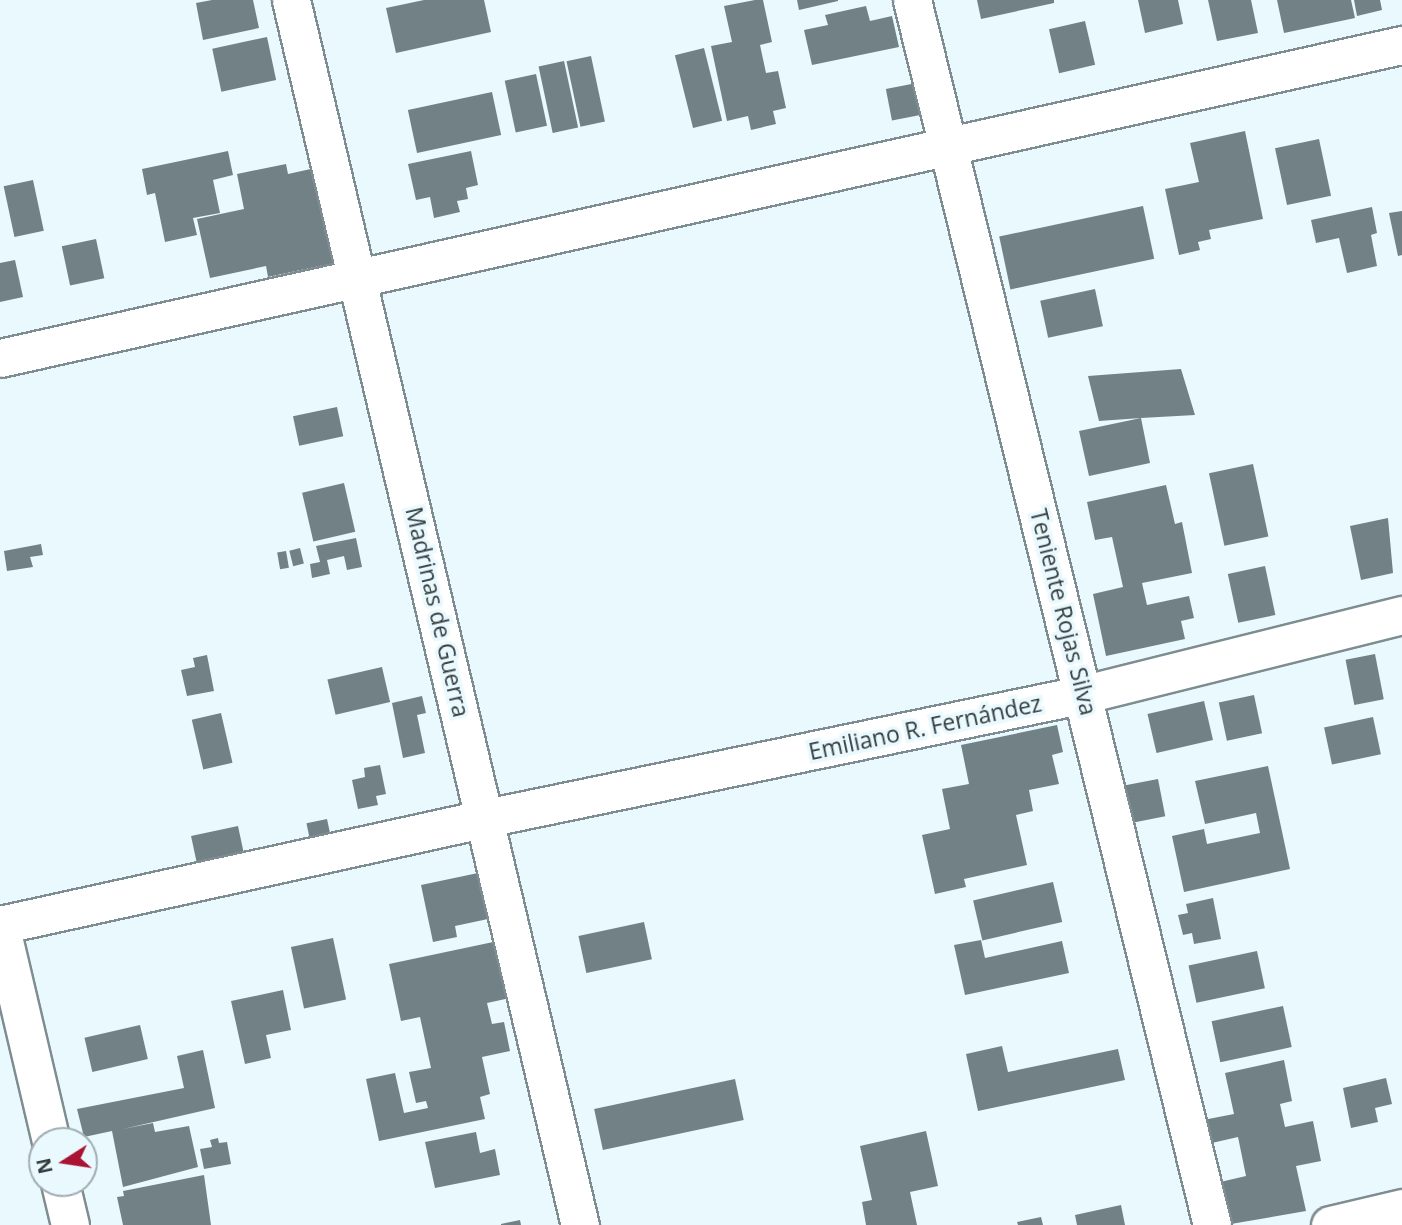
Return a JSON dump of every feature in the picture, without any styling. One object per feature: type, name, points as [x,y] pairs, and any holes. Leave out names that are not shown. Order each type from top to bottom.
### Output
[{"type":"street","name":"Madrinas de Guerra","points":[[291,0],[360,279],[580,1225]]},
{"type":"street","name":"Teniente Rojas Silva","points":[[912,0],[1085,694],[1212,1225]]},
{"type":"street","points":[[0,358],[360,279],[948,144],[1402,45]]},
{"type":"street","name":"Emiliano R. Fernández","points":[[0,924],[486,818],[1085,694],[1402,615]]},
{"type":"street","points":[[0,924],[48,1127]]},
{"type":"street","points":[[63,1197],[70,1225]]},
{"type":"street","points":[[1331,1225],[1402,1208]]},
{"type":"building","points":[[212,0],[253,0],[259,28],[203,40],[196,3]]},
{"type":"building","points":[[424,0],[484,0],[491,32],[396,53],[386,8]]},
{"type":"building","points":[[763,0],[772,42],[760,45],[766,73],[778,71],[786,108],[773,111],[776,124],[751,130],[748,116],[727,121],[711,46],[732,42],[724,6]]},
{"type":"building","points":[[797,0],[838,0],[838,1],[799,10]]},
{"type":"building","points":[[977,0],[1054,0],[1054,3],[981,19]]},
{"type":"building","points":[[1138,0],[1178,0],[1183,24],[1145,33]]},
{"type":"building","points":[[1208,0],[1251,0],[1258,33],[1217,41]]},
{"type":"building","points":[[1277,0],[1351,0],[1355,18],[1284,33]]},
{"type":"building","points":[[1354,0],[1380,0],[1382,10],[1357,16]]},
{"type":"building","points":[[866,6],[870,21],[892,16],[899,47],[812,65],[804,30],[828,25],[825,15]]},
{"type":"building","points":[[1085,21],[1095,65],[1059,73],[1049,29]]},
{"type":"building","points":[[267,37],[276,80],[221,92],[212,49]]},
{"type":"building","points":[[704,48],[722,121],[693,128],[675,55]]},
{"type":"building","points":[[591,56],[605,122],[580,127],[567,61]]},
{"type":"building","points":[[564,61],[578,128],[553,133],[539,66]]},
{"type":"building","points":[[536,74],[547,126],[516,132],[505,81]]},
{"type":"building","points":[[932,80],[938,111],[892,120],[886,89]]},
{"type":"building","points":[[492,92],[501,135],[417,153],[408,110]]},
{"type":"building","points":[[1245,131],[1263,219],[1209,230],[1211,239],[1198,242],[1200,250],[1179,255],[1165,189],[1199,182],[1190,143]]},
{"type":"building","points":[[1319,139],[1331,196],[1287,205],[1275,148]]},
{"type":"building","points":[[228,151],[233,175],[213,180],[220,213],[193,218],[197,235],[165,242],[155,193],[147,195],[142,169]]},
{"type":"building","points":[[471,151],[478,185],[466,188],[468,199],[457,201],[460,212],[434,218],[430,197],[416,200],[408,164]]},
{"type":"building","points":[[347,161],[323,213],[334,263],[268,277],[266,266],[210,278],[197,219],[244,209],[237,174],[286,164],[288,174]]},
{"type":"building","points":[[33,180],[44,231],[14,237],[4,186]]},
{"type":"building","points":[[1143,206],[1154,259],[1010,289],[999,237]]},
{"type":"building","points":[[1372,207],[1377,233],[1371,235],[1377,266],[1347,273],[1339,238],[1316,243],[1311,220]]},
{"type":"building","points":[[1402,211],[1402,255],[1398,256],[1389,213]]},
{"type":"building","points":[[96,239],[104,278],[70,285],[62,246]]},
{"type":"building","points":[[15,260],[23,297],[0,302],[0,263]]},
{"type":"building","points":[[1095,289],[1103,326],[1048,338],[1040,301]]},
{"type":"building","points":[[1181,369],[1195,415],[1099,421],[1088,376]]},
{"type":"building","points":[[337,407],[343,436],[299,446],[293,416]]},
{"type":"building","points":[[1141,418],[1150,463],[1089,476],[1079,431]]},
{"type":"building","points":[[1253,464],[1268,536],[1224,546],[1209,473]]},
{"type":"building","points":[[344,483],[355,532],[313,541],[302,493]]},
{"type":"building","points":[[1166,485],[1175,524],[1182,522],[1192,573],[1142,583],[1147,605],[1189,596],[1194,618],[1181,621],[1185,639],[1106,656],[1093,594],[1123,587],[1112,537],[1095,540],[1087,502]]},
{"type":"building","points":[[1388,518],[1393,573],[1361,580],[1350,526]]},
{"type":"building","points":[[356,538],[362,567],[347,570],[344,556],[327,560],[330,574],[312,578],[310,564],[320,562],[316,546]]},
{"type":"building","points":[[41,544],[43,555],[30,557],[33,567],[7,571],[4,551]]},
{"type":"building","points":[[300,548],[304,564],[293,566],[289,551]]},
{"type":"building","points":[[286,551],[289,568],[280,569],[277,553]]},
{"type":"building","points":[[1265,566],[1275,615],[1238,623],[1228,574]]},
{"type":"building","points":[[1375,654],[1384,699],[1354,705],[1346,660]]},
{"type":"building","points":[[207,655],[214,691],[187,696],[181,670],[195,667],[193,658]]},
{"type":"building","points":[[382,667],[390,702],[336,715],[327,680]]},
{"type":"building","points":[[1254,695],[1262,733],[1227,741],[1219,702]]},
{"type":"building","points":[[422,696],[426,713],[417,715],[425,753],[403,758],[392,703]]},
{"type":"building","points":[[1204,701],[1213,740],[1156,753],[1147,714]]},
{"type":"building","points":[[221,713],[232,763],[203,769],[192,720]]},
{"type":"building","points":[[1373,717],[1381,754],[1332,765],[1324,727]]},
{"type":"building","points":[[1057,725],[1063,752],[1052,755],[1059,784],[1029,790],[1033,811],[1016,815],[1027,865],[964,879],[966,887],[935,894],[922,835],[950,829],[942,789],[969,784],[961,745]]},
{"type":"building","points":[[380,765],[386,794],[376,796],[378,805],[358,809],[352,780],[365,777],[364,768]]},
{"type":"building","points":[[1268,766],[1290,869],[1184,892],[1172,836],[1204,829],[1207,844],[1260,833],[1256,813],[1205,824],[1195,781]]},
{"type":"building","points":[[1158,779],[1165,816],[1121,825],[1114,788]]},
{"type":"building","points":[[327,819],[331,838],[310,842],[306,823]]},
{"type":"building","points":[[238,826],[244,855],[197,865],[191,836]]},
{"type":"building","points":[[478,873],[488,919],[455,926],[457,937],[433,942],[421,885]]},
{"type":"building","points":[[1053,882],[1062,922],[982,940],[973,900]]},
{"type":"building","points":[[1213,898],[1221,939],[1194,944],[1192,933],[1183,935],[1178,915],[1188,913],[1186,904]]},
{"type":"building","points":[[644,922],[652,959],[586,973],[578,936]]},
{"type":"building","points":[[333,938],[346,1000],[304,1009],[291,947]]},
{"type":"building","points":[[981,940],[985,958],[1062,941],[1069,973],[965,995],[954,945]]},
{"type":"building","points":[[498,941],[510,998],[487,1003],[492,1024],[504,1022],[510,1051],[482,1057],[490,1094],[480,1097],[485,1119],[379,1141],[366,1079],[395,1073],[404,1113],[428,1108],[426,1101],[416,1103],[409,1072],[431,1068],[420,1017],[401,1021],[389,964]]},
{"type":"building","points":[[1257,951],[1265,988],[1196,1003],[1189,966]]},
{"type":"building","points":[[283,990],[291,1030],[266,1035],[271,1058],[245,1064],[231,1001]]},
{"type":"building","points":[[1283,1006],[1292,1047],[1220,1062],[1212,1021]]},
{"type":"building","points":[[140,1025],[148,1059],[92,1072],[84,1038]]},
{"type":"building","points":[[1002,1046],[1008,1072],[1118,1049],[1125,1080],[978,1111],[966,1054]]},
{"type":"building","points":[[203,1050],[215,1108],[123,1129],[153,1123],[155,1132],[189,1126],[198,1167],[123,1187],[112,1131],[98,1134],[98,1127],[82,1127],[77,1109],[184,1088],[177,1056]]},
{"type":"building","points":[[1284,1060],[1292,1101],[1280,1104],[1285,1127],[1313,1121],[1321,1161],[1296,1166],[1306,1211],[1225,1225],[1216,1183],[1246,1176],[1238,1137],[1203,1145],[1198,1121],[1234,1114],[1225,1073]]},
{"type":"building","points":[[1386,1078],[1392,1104],[1375,1108],[1378,1122],[1351,1128],[1343,1088]]},
{"type":"building","points":[[735,1079],[744,1120],[603,1150],[594,1109]]},
{"type":"building","points":[[926,1131],[938,1186],[910,1192],[917,1225],[866,1225],[862,1202],[872,1200],[860,1146]]},
{"type":"building","points":[[476,1132],[480,1153],[495,1149],[500,1175],[435,1188],[425,1142]]},
{"type":"building","points":[[218,1138],[219,1143],[227,1142],[231,1164],[204,1169],[200,1149],[212,1147],[210,1140]]},
{"type":"building","points":[[204,1175],[211,1225],[123,1225],[117,1197],[124,1196],[123,1191]]},
{"type":"building","points":[[1121,1205],[1125,1225],[1077,1225],[1075,1215]]},
{"type":"building","points":[[1041,1217],[1043,1225],[1018,1225],[1017,1222]]},
{"type":"building","points":[[520,1220],[521,1225],[501,1225],[501,1224]]}]
